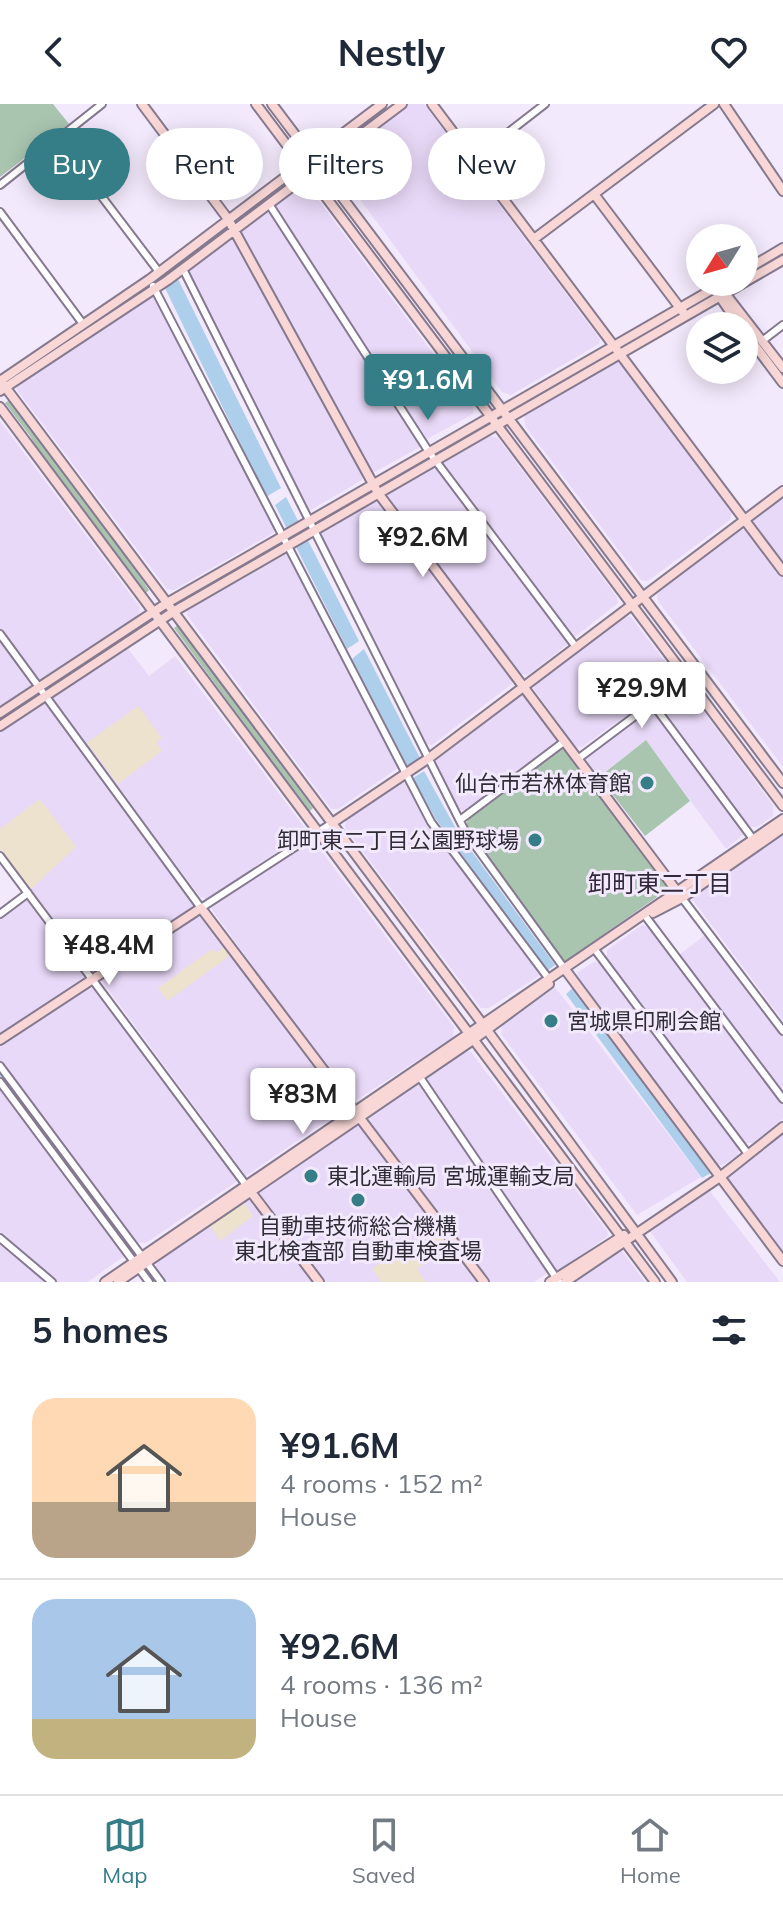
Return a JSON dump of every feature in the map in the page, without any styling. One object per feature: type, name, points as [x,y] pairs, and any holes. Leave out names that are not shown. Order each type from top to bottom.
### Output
[{"type":"street","points":[[72,128],[102,104]]},
{"type":"street","points":[[142,104],[228,219],[376,489],[783,1031]]},
{"type":"street","points":[[256,104],[279,134]]},
{"type":"street","points":[[272,104],[290,128]]},
{"type":"street","points":[[350,128],[382,104]]},
{"type":"street","points":[[370,128],[402,104]]},
{"type":"street","points":[[432,104],[450,128]]},
{"type":"street","points":[[514,128],[545,104]]},
{"type":"street","points":[[534,239],[714,104]]},
{"type":"street","points":[[724,104],[783,191]]},
{"type":"street","points":[[0,185],[24,166]]},
{"type":"street","points":[[1,384],[150,279],[279,181]]},
{"type":"street","points":[[0,713],[167,603],[310,521],[497,426],[686,316],[594,194]]},
{"type":"street","points":[[1,384],[154,289],[279,196]]},
{"type":"street","points":[[104,200],[159,272]]},
{"type":"street","points":[[328,200],[783,806]]},
{"type":"street","points":[[343,200],[783,783]]},
{"type":"street","points":[[505,200],[783,571]]},
{"type":"street","points":[[269,204],[429,452],[576,647]]},
{"type":"street","points":[[0,212],[83,324]]},
{"type":"street","points":[[758,263],[783,248]]},
{"type":"street","points":[[758,274],[783,260]]},
{"type":"street","points":[[183,269],[466,833],[783,1261]]},
{"type":"street","points":[[150,279],[431,822],[550,980]]},
{"type":"street","points":[[0,726],[173,612],[312,531],[429,452],[700,296]]},
{"type":"street","points":[[693,312],[720,296]]},
{"type":"street","points":[[723,296],[783,367]]},
{"type":"street","points":[[762,341],[783,325]]},
{"type":"street","points":[[758,350],[783,383]]},
{"type":"street","points":[[1,384],[484,1026],[672,1282]]},
{"type":"street","points":[[0,407],[655,1282]]},
{"type":"street","points":[[0,1040],[429,758],[783,491]]},
{"type":"street","points":[[0,634],[201,908],[484,1282]]},
{"type":"street","points":[[579,758],[687,677]]},
{"type":"street","points":[[652,703],[753,839]]},
{"type":"street","points":[[460,820],[566,741]]},
{"type":"street","points":[[566,969],[680,894],[783,819]]},
{"type":"street","points":[[105,1282],[249,1189],[566,969],[783,828]]},
{"type":"street","points":[[0,856],[319,1282]]},
{"type":"street","points":[[0,914],[28,893]]},
{"type":"street","points":[[646,917],[783,1099]]},
{"type":"street","points":[[596,951],[748,1154]]},
{"type":"street","points":[[0,1066],[140,1262],[149,1282]]},
{"type":"street","points":[[417,1073],[558,1281],[720,1177],[783,1127]]},
{"type":"street","points":[[0,1082],[140,1262],[161,1282]]},
{"type":"street","points":[[0,1238],[52,1282]]},
{"type":"street","points":[[118,1282],[140,1262]]},
{"type":"shaded area","points":[[406,104],[424,104],[442,128],[428,128],[428,200],[496,200],[600,339],[599,344],[511,395],[502,392],[361,200],[412,200],[412,128],[374,128]]},
{"type":"shaded area","points":[[318,200],[473,407],[473,414],[427,439],[274,205],[276,202]]},
{"type":"shaded area","points":[[263,211],[271,213],[420,443],[420,447],[375,472],[371,471],[242,235],[243,226]]},
{"type":"shaded area","points":[[226,238],[234,240],[363,475],[362,480],[311,510],[306,508],[189,274],[191,266]]},
{"type":"shaded area","points":[[153,294],[274,528],[273,533],[174,590],[167,589],[17,390],[16,382]]},
{"type":"shaded area","points":[[615,362],[622,364],[732,513],[730,520],[648,581],[641,580],[525,426],[524,414]]},
{"type":"shaded area","points":[[0,421],[140,607],[139,615],[43,680],[37,679],[0,629]]},
{"type":"shaded area","points":[[487,435],[498,438],[617,597],[618,603],[575,637],[444,464],[445,459]]},
{"type":"shaded area","points":[[437,466],[567,639],[568,644],[528,675],[521,674],[388,497],[388,491]]},
{"type":"shaded area","points":[[783,497],[783,561],[754,523],[755,518]]},
{"type":"shaded area","points":[[372,501],[379,502],[511,676],[512,684],[432,745],[425,744],[321,536],[323,531]]},
{"type":"shaded area","points":[[740,530],[746,530],[783,579],[783,767],[658,601],[657,594]]},
{"type":"shaded area","points":[[286,553],[398,768],[338,809],[331,809],[187,615],[188,607]]},
{"type":"shaded area","points":[[624,616],[631,617],[674,673],[675,680],[582,747],[575,747],[534,689],[534,682]]},
{"type":"shaded area","points":[[0,641],[31,682],[31,688],[0,709]]},
{"type":"shaded area","points":[[127,647],[149,676],[175,656],[305,828],[305,833],[207,899],[200,897],[53,700],[54,695]]},
{"type":"shaded area","points":[[678,685],[684,685],[773,805],[773,816],[757,827],[750,827],[660,705],[659,700]]},
{"type":"shaded area","points":[[518,694],[525,695],[556,736],[556,744],[466,811],[458,809],[434,762],[436,756]]},
{"type":"shaded area","points":[[41,704],[47,704],[196,902],[196,906],[98,971],[89,968],[0,849],[0,731]]},
{"type":"shaded area","points":[[138,706],[162,738],[156,742],[162,751],[118,784],[87,743]]},
{"type":"shaded area","points":[[647,708],[652,709],[744,830],[744,834],[726,849],[646,740],[598,777],[585,758],[586,754]]},
{"type":"shaded area","points":[[404,781],[422,813],[542,974],[489,1008],[481,1008],[345,828],[346,817]]},
{"type":"shaded area","points":[[40,799],[76,847],[31,889],[0,849],[0,829]]},
{"type":"shaded area","points":[[778,835],[783,836],[783,1021],[692,899],[693,894]]},
{"type":"shaded area","points":[[310,841],[316,844],[454,1027],[453,1037],[352,1103],[210,907]]},
{"type":"shaded area","points":[[26,900],[30,901],[85,976],[0,1034],[0,919]]},
{"type":"shaded area","points":[[200,913],[348,1106],[246,1176],[101,980]]},
{"type":"shaded area","points":[[642,925],[650,928],[783,1105],[783,1119],[753,1143],[745,1143],[607,959],[607,950]]},
{"type":"shaded area","points":[[705,935],[783,1037],[783,1092],[679,955]]},
{"type":"shaded area","points":[[226,945],[232,952],[224,960],[167,1001],[158,988],[212,949],[216,953]]},
{"type":"shaded area","points":[[594,962],[601,963],[739,1148],[738,1155],[723,1165],[713,1164],[576,977],[578,972]]},
{"type":"shaded area","points":[[91,987],[96,988],[239,1180],[146,1243],[135,1242],[0,1061],[0,1047]]},
{"type":"shaded area","points":[[555,987],[701,1177],[637,1215],[501,1034],[502,1026]]},
{"type":"shaded area","points":[[463,1050],[471,1052],[608,1232],[607,1237],[556,1272],[426,1082],[427,1074]]},
{"type":"shaded area","points":[[417,1081],[549,1272],[534,1282],[490,1282],[366,1116]]},
{"type":"shaded area","points":[[0,1089],[124,1253],[123,1257],[88,1282],[57,1282],[0,1232]]},
{"type":"shaded area","points":[[359,1122],[481,1282],[325,1282],[258,1193]]},
{"type":"shaded area","points":[[783,1134],[783,1253],[729,1181],[729,1175]]},
{"type":"shaded area","points":[[709,1190],[780,1282],[687,1282],[649,1230]]},
{"type":"shaded area","points":[[252,1196],[316,1282],[166,1282],[156,1269],[156,1259]]},
{"type":"shaded area","points":[[244,1203],[253,1216],[220,1241],[210,1226]]},
{"type":"shaded area","points":[[439,1233],[448,1246],[417,1269],[426,1282],[381,1282],[372,1269],[396,1251],[403,1259]]},
{"type":"shaded area","points":[[0,1240],[50,1282],[0,1282]]},
{"type":"shaded area","points":[[622,1251],[645,1282],[570,1282],[617,1252]]},
{"type":"green space","points":[[0,104],[53,104],[69,124],[64,128],[24,128],[24,159],[0,177]]},
{"type":"green space","points":[[9,400],[113,537],[149,590],[145,594],[42,457],[5,403]]},
{"type":"green space","points":[[179,624],[313,808],[309,812],[174,628]]},
{"type":"green space","points":[[646,740],[690,801],[645,836],[599,777]]},
{"type":"green space","points":[[565,749],[669,885],[667,890],[564,962],[468,832],[466,825],[469,817]]},
{"type":"water","points":[[178,279],[281,488],[266,497],[165,288]]},
{"type":"water","points":[[286,497],[359,641],[347,649],[275,505]]},
{"type":"water","points":[[364,649],[420,758],[408,767],[352,659]]},
{"type":"water","points":[[424,771],[459,834],[555,965],[547,971],[435,818],[413,778]]},
{"type":"water","points":[[574,987],[711,1173],[702,1178],[566,994]]},
{"type":"waterway","points":[[0,1074],[132,1251]]},
{"type":"waterway","points":[[146,1270],[155,1282]]},
{"type":"place","name":"仙台市若林体育館","points":[[647,783]]},
{"type":"place","name":"卸町東二丁目公園野球場","points":[[535,840]]},
{"type":"place","name":"宮城県印刷会館","points":[[551,1021]]},
{"type":"place","name":"東北運輸局 宮城運輸支局","points":[[311,1176]]},
{"type":"place","name":"自動車技術総合機構 東北検査部 自動車検査場","points":[[358,1200]]},
{"type":"district","name":"卸町東二丁目","points":[[660,884]]}]
